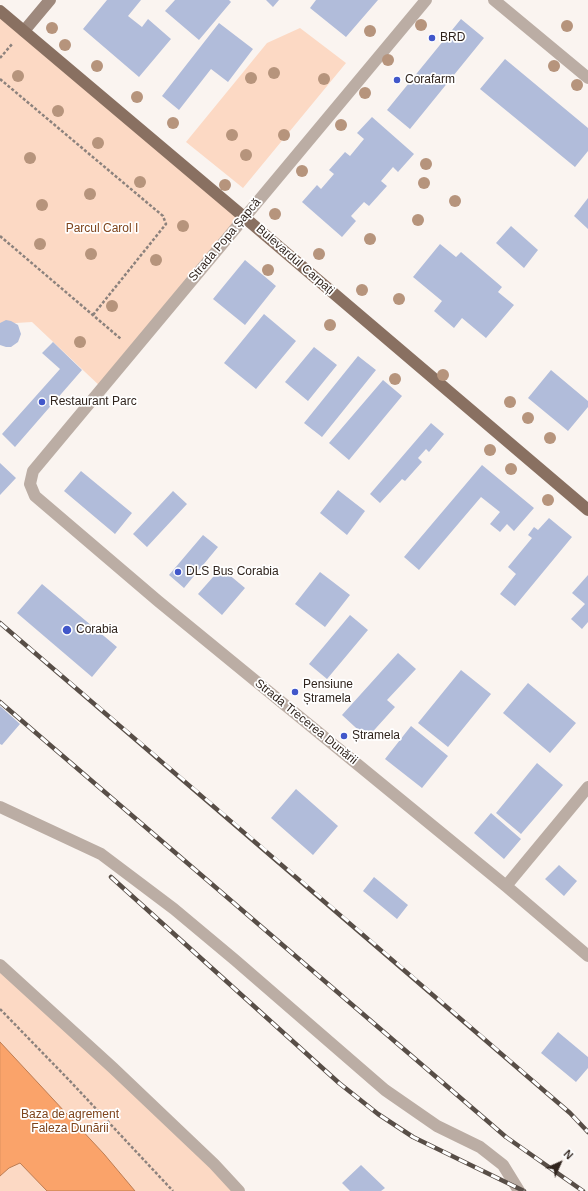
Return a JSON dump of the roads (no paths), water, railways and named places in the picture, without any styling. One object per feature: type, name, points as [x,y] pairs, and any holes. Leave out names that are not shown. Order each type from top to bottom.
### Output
[{"type":"main road","name":"Bulevardul Carpați","points":[[0,11],[588,510]]},
{"type":"street","points":[[24,31],[50,0]]},
{"type":"street","name":"Strada Popa Șapcă","points":[[30,484],[32,471],[426,0]]},
{"type":"street","points":[[494,0],[588,78]]},
{"type":"street","name":"Strada Trecerea Dunării","points":[[30,484],[35,496],[158,601],[506,886],[588,956]]},
{"type":"street","points":[[506,886],[588,787]]},
{"type":"street","points":[[0,807],[101,854],[174,909],[230,955],[385,1090],[436,1126],[480,1147],[498,1160],[503,1165],[519,1191]]},
{"type":"street","points":[[0,965],[113,1068],[214,1164],[239,1191]]},
{"type":"railway","points":[[0,623],[570,1113],[588,1132]]},
{"type":"railway","points":[[0,702],[506,1137],[583,1191]]},
{"type":"railway","points":[[111,877],[339,1083],[378,1114],[413,1137],[524,1191]]},
{"type":"place","name":"BRD","points":[[432,38]]},
{"type":"place","name":"Corafarm","points":[[397,80]]},
{"type":"place","name":"Restaurant Parc","points":[[42,402]]},
{"type":"place","name":"DLS Bus Corabia","points":[[178,572]]},
{"type":"place","name":"Corabia","points":[[67,630]]},
{"type":"place","name":"Pensiune Ștramela","points":[[295,692]]},
{"type":"place","name":"Ștramela","points":[[344,736]]},
{"type":"park label","name":"Parcul Carol I","points":[[102,229]]},
{"type":"park label","name":"Baza de agrement Faleza Dunării","points":[[70,1122]]}]
